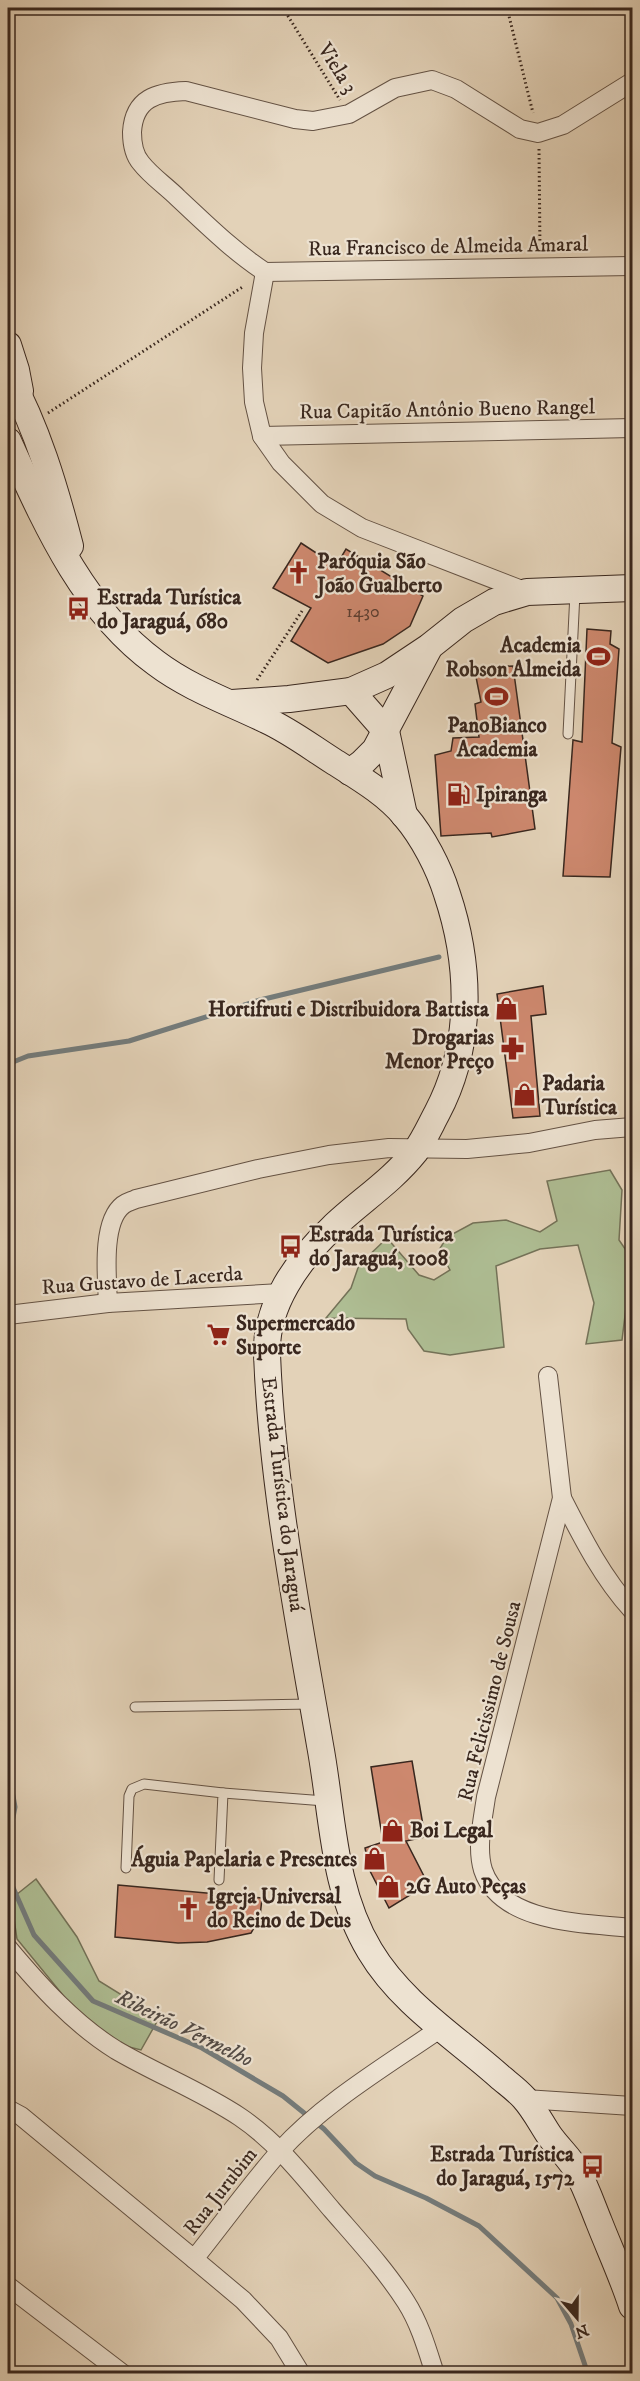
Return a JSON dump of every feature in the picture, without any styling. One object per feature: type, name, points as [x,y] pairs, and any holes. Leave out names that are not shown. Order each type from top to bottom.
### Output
[{"type":"main road","points":[[8,345],[22,400]]},
{"type":"main road","name":"Estrada Turística do Jaraguá","points":[[8,375],[32,424],[56,497],[78,578]]},
{"type":"main road","name":"Estrada Turística do Jaraguá","points":[[8,441],[44,519],[78,578],[125,636],[158,665],[229,703],[273,723],[350,772],[387,799],[404,815],[422,840],[446,888],[459,933],[465,971],[466,997],[460,1050],[449,1090],[418,1148],[390,1179],[330,1230],[281,1293],[271,1320],[267,1345],[270,1405],[296,1607],[313,1704],[336,1863],[352,1917],[372,1954],[399,1991],[525,2099],[552,2140],[578,2173],[633,2306]]},
{"type":"main road","points":[[229,703],[289,699],[351,691],[387,675],[429,647],[463,620],[494,602],[527,592],[633,588]]},
{"type":"main road","points":[[350,772],[375,750],[429,647]]},
{"type":"main road","points":[[351,691],[386,731],[404,815]]},
{"type":"main road","points":[[273,723],[274,708],[289,699]]},
{"type":"street","points":[[527,592],[362,528],[322,504],[281,463],[262,436],[254,402],[252,368],[254,333],[265,272],[240,256],[140,162],[132,140],[133,123],[138,108],[148,99],[160,93],[186,91],[295,119],[313,121],[349,114],[395,88],[432,80],[444,82],[520,129],[538,133],[570,121],[633,82]]},
{"type":"street","name":"Rua Francisco de Almeida Amaral","points":[[265,272],[633,266]]},
{"type":"street","name":"Rua Capitão Antônio Bueno Rangel","points":[[262,436],[633,428]]},
{"type":"street","points":[[108,1303],[108,1234],[115,1215],[122,1206],[136,1198],[329,1155],[389,1148],[467,1149],[529,1143],[595,1130],[633,1127]]},
{"type":"street","name":"Rua Gustavo de Lacerda","points":[[8,1315],[108,1303],[281,1293]]},
{"type":"street","name":"Rua Felicissimo de Sousa","points":[[548,1376],[562,1497],[486,1797],[480,1843],[482,1868],[489,1884],[502,1898],[530,1913],[571,1922],[633,1928]]},
{"type":"street","points":[[562,1497],[588,1548],[622,1598],[633,1610]]},
{"type":"street","points":[[8,1948],[62,2006],[89,2030],[116,2050],[202,2093],[242,2119],[281,2151],[389,2277],[407,2303],[419,2327],[435,2373]]},
{"type":"street","name":"Rua Jurubim","points":[[8,2109],[21,2116],[195,2259],[281,2151],[300,2132],[324,2111],[441,2028]]},
{"type":"street","points":[[525,2099],[633,2106]]},
{"type":"street","points":[[195,2259],[243,2300],[279,2338],[301,2373]]},
{"type":"street","points":[[8,2286],[123,2373]]},
{"type":"lane","points":[[568,734],[575,589]]},
{"type":"lane","points":[[135,1707],[313,1704]]},
{"type":"lane","points":[[126,1868],[129,1796],[132,1790],[144,1784],[328,1801]]},
{"type":"lane","points":[[219,1880],[223,1793]]},
{"type":"path","name":"Viela 3","points":[[283,8],[349,114]]},
{"type":"path","points":[[32,424],[265,272]]},
{"type":"path","points":[[257,681],[302,611]]},
{"type":"green space","points":[[610,1170],[622,1190],[619,1240],[632,1259],[622,1340],[586,1344],[594,1303],[578,1245],[540,1249],[496,1266],[504,1347],[450,1355],[424,1351],[408,1329],[406,1319],[326,1318],[351,1288],[359,1265],[387,1238],[419,1275],[434,1280],[450,1270],[439,1250],[447,1237],[473,1223],[506,1220],[540,1232],[557,1221],[547,1181]]},
{"type":"green space","points":[[36,1879],[77,1937],[99,1981],[159,2018],[141,2050],[113,2043],[80,2016],[17,1939],[11,1899]]},
{"type":"building","points":[[301,543],[336,566],[346,549],[423,596],[410,626],[383,644],[328,663],[291,641],[311,608],[273,588]]},
{"type":"building","points":[[587,629],[611,631],[610,644],[619,649],[612,743],[621,747],[610,877],[563,876],[573,740],[582,742]]},
{"type":"building","points":[[513,666],[535,829],[492,837],[491,833],[441,836],[435,755],[451,751],[453,738],[479,737],[475,704],[481,702],[474,667]]},
{"type":"building","points":[[543,986],[546,1014],[531,1016],[540,1116],[513,1118],[497,994]]},
{"type":"building","points":[[412,1761],[425,1837],[406,1841],[428,1884],[389,1908],[370,1871],[365,1848],[383,1842],[371,1767]]},
{"type":"building","name":"Igreja Universal do Reino de Deus","points":[[118,1885],[262,1898],[260,1917],[251,1933],[207,1942],[178,1943],[115,1937]]},
{"type":"waterway","points":[[8,1064],[28,1056],[129,1041],[260,1000],[439,957]]},
{"type":"waterway","name":"Ribeirão Vermelho","points":[[8,1768],[15,1807],[8,1843]]},
{"type":"waterway","name":"Ribeirão Vermelho","points":[[8,1868],[11,1883],[34,1935],[93,2001],[202,2048],[283,2096],[324,2129],[356,2163],[375,2176],[426,2198],[479,2226],[557,2298],[571,2324],[588,2374]]},
{"type":"place","name":"Paróquia São João Gualberto","points":[[299,573]]},
{"type":"place","name":"Estrada Turística do Jaraguá, 680","points":[[79,609]]},
{"type":"place","name":"Academia Robson Almeida","points":[[599,657]]},
{"type":"place","name":"PanoBianco Academia","points":[[497,697]]},
{"type":"place","name":"Ipiranga","points":[[458,794]]},
{"type":"place","name":"Hortifruti e Distribuidora Battista","points":[[507,1009]]},
{"type":"place","name":"Drogarias Menor Preço","points":[[512,1049]]},
{"type":"place","name":"Padaria Turística","points":[[524,1095]]},
{"type":"place","name":"Estrada Turística do Jaraguá, 1008","points":[[291,1246]]},
{"type":"place","name":"Supermercado Suporte","points":[[218,1335]]},
{"type":"place","name":"Boi Legal","points":[[392,1830]]},
{"type":"place","name":"Águia Papelaria e Presentes","points":[[375,1859]]},
{"type":"place","name":"2G Auto Peças","points":[[388,1886]]},
{"type":"place","name":"Igreja Universal do Reino de Deus","points":[[189,1908]]},
{"type":"place","name":"Estrada Turística do Jaraguá, 1572","points":[[592,2166]]}]
